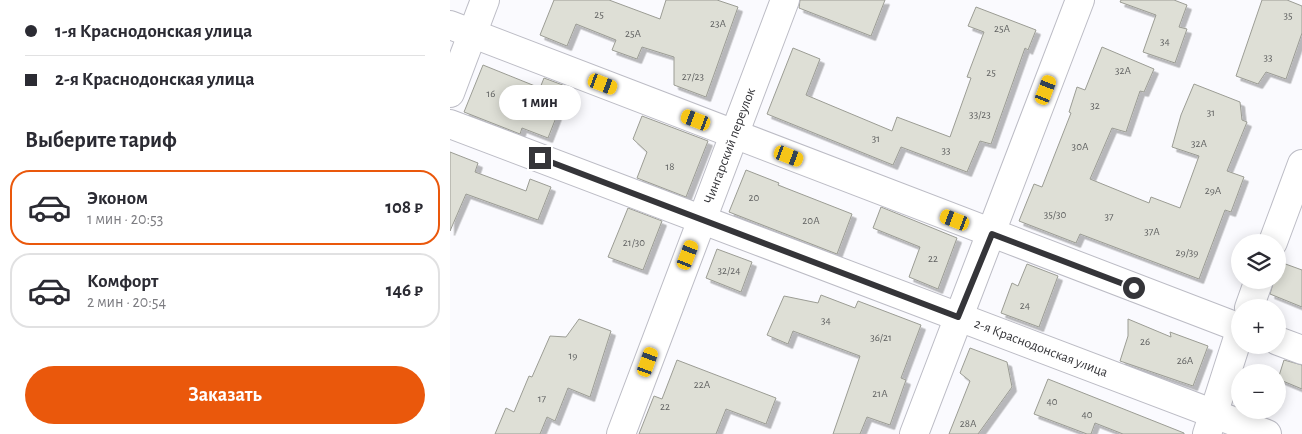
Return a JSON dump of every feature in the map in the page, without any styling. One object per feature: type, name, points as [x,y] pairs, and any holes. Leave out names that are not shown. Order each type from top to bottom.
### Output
[{"type":"street","points":[[450,94],[461,30],[486,0]]},
{"type":"street","name":"Чингарский переулок","points":[[621,434],[785,0]]},
{"type":"street","points":[[914,434],[1080,0]]},
{"type":"street","points":[[461,30],[1231,326]]},
{"type":"street","name":"2-я Краснодонская улица","points":[[450,124],[958,317],[1211,424],[1267,434]]},
{"type":"street","points":[[1276,234],[1302,164]]},
{"type":"street","points":[[1286,344],[1302,350]]},
{"type":"street","points":[[1211,424],[1232,354]]},
{"type":"building","points":[[554,0],[609,0],[660,19],[666,0],[717,0],[738,7],[706,97],[674,85],[674,57],[642,47],[637,59],[612,50],[616,40],[576,24],[567,46],[540,35]]},
{"type":"building","points":[[800,0],[885,0],[871,36],[799,8]]},
{"type":"building","points":[[1121,0],[1174,0],[1187,5],[1179,27],[1187,29],[1175,63],[1143,52],[1156,15],[1120,2]]},
{"type":"building","points":[[1262,0],[1287,0],[1302,6],[1302,33],[1286,79],[1266,72],[1258,84],[1236,76]]},
{"type":"building","points":[[976,7],[1036,30],[1028,50],[1025,48],[991,144],[980,141],[967,172],[901,147],[893,165],[767,114],[793,48],[820,59],[806,95],[892,131],[897,117],[950,137],[971,78],[967,77],[984,32],[968,26]]},
{"type":"building","points":[[1102,47],[1154,69],[1144,92],[1140,91],[1126,132],[1112,128],[1090,179],[1149,203],[1151,197],[1180,208],[1199,156],[1172,147],[1181,115],[1194,84],[1240,102],[1242,120],[1247,122],[1227,171],[1244,177],[1231,212],[1225,210],[1199,279],[1080,234],[1076,243],[1019,221],[1034,184],[1042,187],[1071,113],[1069,112],[1077,87],[1085,90]]},
{"type":"building","points":[[483,65],[540,88],[544,78],[568,87],[548,138],[522,128],[520,134],[464,112]]},
{"type":"building","points":[[642,116],[708,141],[686,197],[637,178],[647,152],[633,139]]},
{"type":"building","points":[[450,152],[478,163],[475,172],[526,191],[530,179],[551,187],[538,220],[466,194],[450,231]]},
{"type":"building","points":[[746,170],[779,183],[778,185],[852,214],[837,254],[729,212]]},
{"type":"building","points":[[881,207],[957,238],[938,289],[909,277],[920,247],[873,228]]},
{"type":"building","points":[[628,208],[662,221],[643,270],[608,257]]},
{"type":"building","points":[[717,249],[752,262],[741,292],[706,278]]},
{"type":"building","points":[[1027,264],[1058,276],[1039,327],[1001,313],[1012,283],[1018,286]]},
{"type":"building","points":[[1286,264],[1302,270],[1302,307],[1270,294],[1271,289],[1286,289]]},
{"type":"building","points":[[821,295],[855,308],[858,301],[921,325],[901,378],[906,380],[890,425],[867,417],[860,434],[833,434],[860,356],[793,331],[788,344],[767,335],[784,296],[818,303]]},
{"type":"building","points":[[579,319],[611,331],[590,397],[568,388],[555,421],[547,417],[540,434],[495,434],[506,408],[514,412],[529,376],[532,377],[550,336],[566,337]]},
{"type":"building","points":[[1128,319],[1171,337],[1170,332],[1208,346],[1193,386],[1120,361],[1128,336]]},
{"type":"building","points":[[970,348],[1007,362],[1012,387],[978,434],[949,434],[970,381],[960,373]]},
{"type":"building","points":[[677,360],[776,398],[766,424],[726,409],[716,434],[639,434],[654,396],[662,399]]},
{"type":"building","points":[[1284,360],[1302,365],[1302,389],[1286,382],[1286,364],[1283,364]]},
{"type":"building","points":[[1048,379],[1184,434],[1123,434],[1095,423],[1091,434],[1087,434],[1034,414]]},
{"type":"route","points":[[540,158],[958,317],[992,234],[1134,288]]}]
